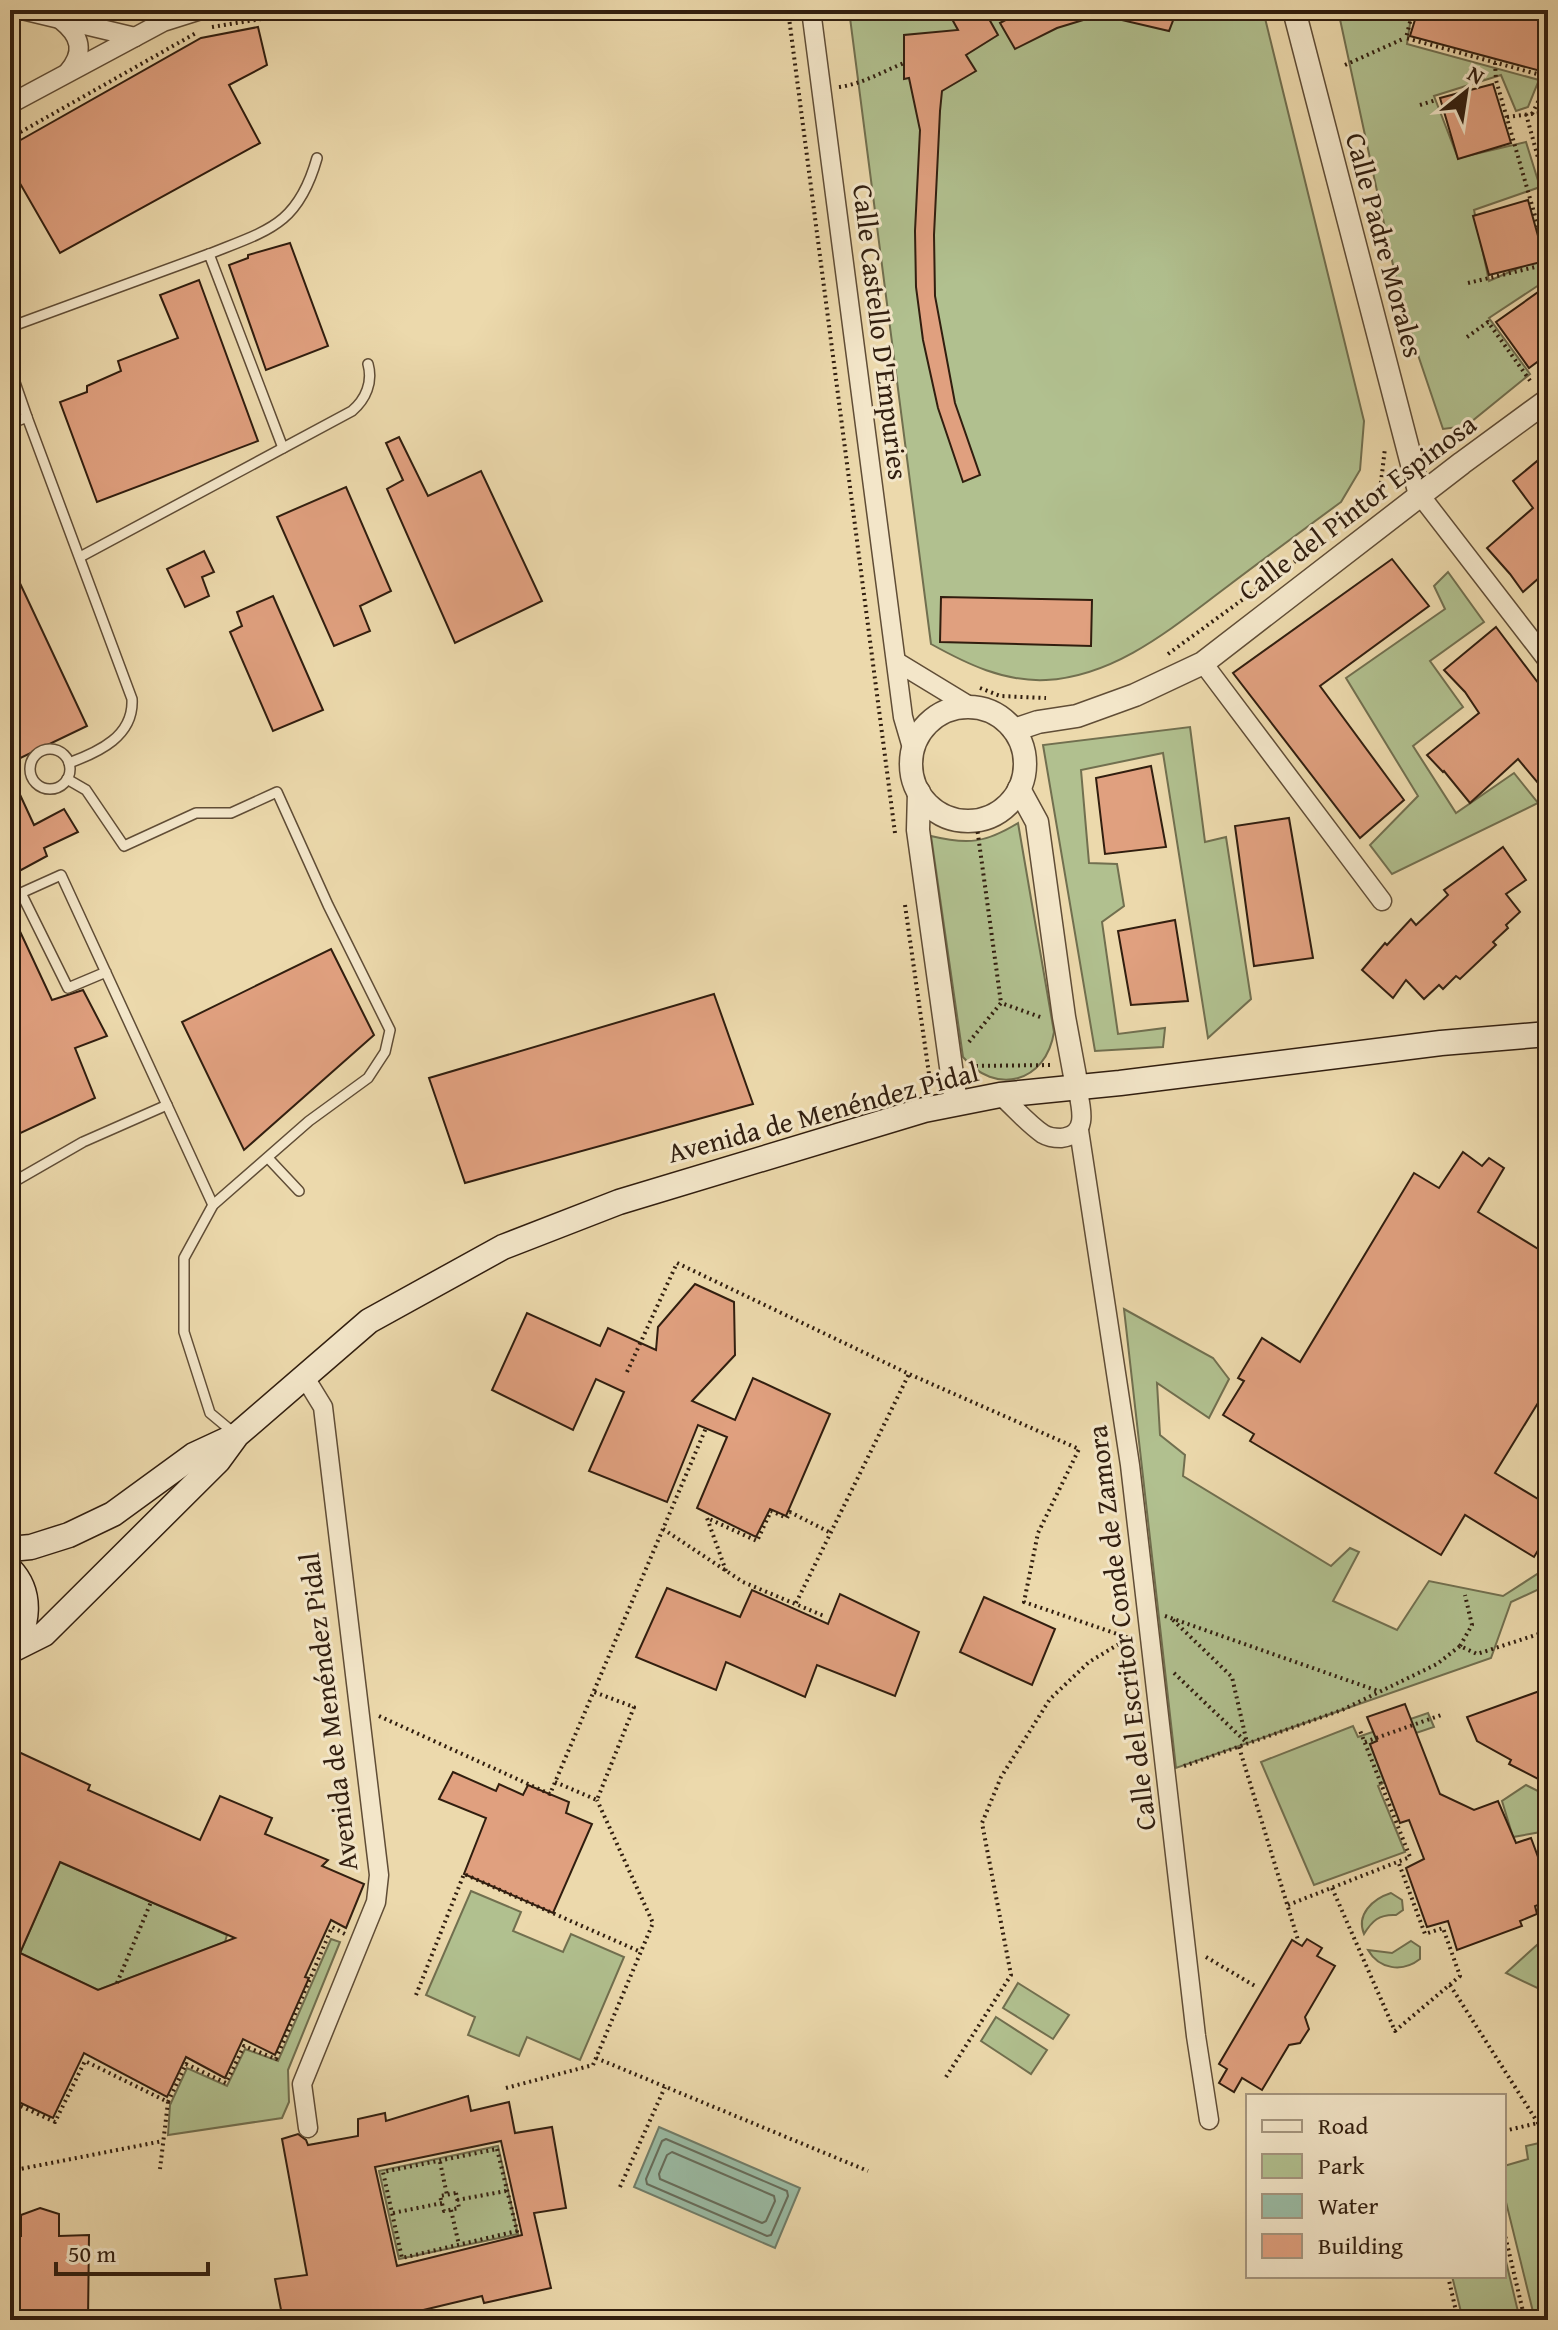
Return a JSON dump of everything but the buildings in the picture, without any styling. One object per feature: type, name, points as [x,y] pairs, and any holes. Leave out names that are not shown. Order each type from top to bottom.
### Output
[{"type":"main road","name":"Avenida de Menéndez Pidal","points":[[11,1651],[44,1634],[218,1461],[237,1435],[369,1321],[503,1247],[619,1202],[946,1105],[1000,1095],[1441,1043],[1548,1034]]},
{"type":"main road","name":"Avenida de Menéndez Pidal","points":[[10,1549],[31,1547],[69,1535],[113,1514],[194,1455],[237,1435]]},
{"type":"main road","points":[[10,1569],[25,1593],[27,1613],[22,1633],[11,1651]]},
{"type":"street","points":[[22,10],[135,37]]},
{"type":"street","points":[[10,104],[163,22],[201,10]]},
{"type":"street","name":"Calle Castello D'Empuries","points":[[811,10],[903,717],[913,751]]},
{"type":"street","name":"Calle Padre Morales","points":[[1294,10],[1420,495]]},
{"type":"street","points":[[59,19],[78,37],[80,45],[79,56],[66,74]]},
{"type":"street","name":"Calle del Pintor Espinosa","points":[[1014,730],[1038,722],[1077,716],[1135,695],[1203,663],[1548,400]]},
{"type":"street","points":[[1420,495],[1548,661]]},
{"type":"street","points":[[897,662],[971,696],[995,713],[1014,730],[1025,759],[1019,789],[1000,811],[976,820],[951,818],[938,812],[919,792]]},
{"type":"street","points":[[1203,663],[1382,901]]},
{"type":"street","points":[[946,1105],[950,1051],[918,830],[919,792],[912,771],[913,751],[925,726],[971,696]]},
{"type":"street","points":[[1019,789],[1037,822],[1064,1017],[1077,1087]]},
{"type":"street","name":"Calle del Escritor Conde de Zamora","points":[[1077,1087],[1082,1121],[1079,1130],[1120,1390],[1209,2120]]},
{"type":"street","points":[[1000,1095],[1044,1135],[1062,1138],[1079,1130]]},
{"type":"street","name":"Avenida de Menéndez Pidal","points":[[304,1376],[323,1407],[379,1875],[376,1902],[302,2084],[308,2128]]},
{"type":"lane","points":[[10,327],[271,229],[285,219],[309,186],[317,158]]},
{"type":"lane","points":[[209,254],[283,448]]},
{"type":"lane","points":[[80,557],[360,405],[369,381],[368,364]]},
{"type":"lane","points":[[10,368],[130,689],[133,710],[130,721],[112,742],[69,763]]},
{"type":"lane","points":[[10,424],[27,417]]},
{"type":"lane","points":[[44,749],[58,750],[69,763],[67,779],[57,788],[44,788],[33,781],[29,769],[33,757],[44,749]]},
{"type":"lane","points":[[67,779],[86,790],[124,846],[196,813],[231,813],[277,792],[390,1030],[385,1052],[368,1078],[309,1121],[213,1205],[184,1258],[184,1332],[210,1413],[237,1435]]},
{"type":"lane","points":[[106,972],[68,988],[21,893],[61,875],[106,972],[213,1205]]},
{"type":"lane","points":[[10,1184],[83,1142],[167,1105]]},
{"type":"lane","points":[[268,1158],[299,1191]]},
{"type":"path","points":[[10,138],[203,30],[231,22],[316,10]]},
{"type":"path","points":[[788,10],[896,835]]},
{"type":"path","points":[[1406,38],[1413,10]]},
{"type":"path","points":[[1345,65],[1406,38],[1548,80],[1529,114],[1548,194]]},
{"type":"path","points":[[822,90],[859,85],[881,71],[904,63]]},
{"type":"path","points":[[1468,283],[1548,263],[1496,80],[1495,63]]},
{"type":"path","points":[[1420,105],[1436,100]]},
{"type":"path","points":[[1507,117],[1548,112]]},
{"type":"path","points":[[1539,227],[1548,224]]},
{"type":"path","points":[[1467,337],[1488,322],[1531,382]]},
{"type":"path","points":[[1370,507],[1381,482],[1386,441]]},
{"type":"path","points":[[1160,659],[1320,543]]},
{"type":"path","points":[[971,696],[1054,699]]},
{"type":"path","points":[[950,1051],[961,1050],[1001,1003],[976,820]]},
{"type":"path","points":[[904,898],[927,1068],[946,1105]]},
{"type":"path","points":[[1001,1003],[1045,1019],[1064,1017]]},
{"type":"path","points":[[627,1372],[677,1263],[909,1374],[1079,1449],[1038,1533],[1024,1602],[1129,1638]]},
{"type":"path","points":[[796,1603],[909,1374]]},
{"type":"path","points":[[358,1706],[550,1794],[706,1428]]},
{"type":"path","points":[[726,1571],[707,1518],[757,1541],[771,1511],[787,1518],[790,1512],[831,1533]]},
{"type":"path","points":[[663,1529],[743,1582],[824,1616]]},
{"type":"path","points":[[1167,1772],[1342,1710],[1437,1664],[1460,1646],[1472,1625],[1465,1595]]},
{"type":"path","points":[[946,2077],[1011,1975],[982,1823],[1001,1777],[1050,1699],[1089,1662],[1129,1638],[1148,1618],[1171,1619],[1378,1691]]},
{"type":"path","points":[[1171,1619],[1232,1677],[1247,1743]]},
{"type":"path","points":[[1460,1646],[1477,1654],[1548,1631]]},
{"type":"path","points":[[1153,1654],[1247,1743]]},
{"type":"path","points":[[594,1692],[634,1707],[597,1800]]},
{"type":"path","points":[[1365,1742],[1444,1714]]},
{"type":"path","points":[[1288,1905],[1410,1857],[1359,1728]]},
{"type":"path","points":[[1239,1746],[1298,1940]]},
{"type":"path","points":[[506,2088],[593,2065],[653,1923],[597,1800],[555,1782]]},
{"type":"path","points":[[1332,1888],[1395,2031],[1460,1976],[1443,1928],[1425,1934],[1398,1861]]},
{"type":"path","points":[[416,1995],[464,1874],[641,1952]]},
{"type":"path","points":[[117,1983],[151,1902]]},
{"type":"path","points":[[160,2169],[168,2102],[186,2064],[226,2083],[244,2046],[276,2059],[332,1927],[359,1941]]},
{"type":"path","points":[[1186,1945],[1255,1986]]},
{"type":"path","points":[[1450,1985],[1542,2129],[1548,2127]]},
{"type":"path","points":[[596,2058],[868,2171]]},
{"type":"path","points":[[10,2101],[55,2122],[85,2061],[168,2102]]},
{"type":"path","points":[[620,2187],[665,2087]]},
{"type":"path","points":[[1506,2131],[1538,2123]]},
{"type":"path","points":[[10,2171],[163,2141]]},
{"type":"path","points":[[497,2149],[517,2231],[402,2258],[383,2172],[440,2161],[497,2149]]},
{"type":"path","points":[[440,2161],[447,2195]]},
{"type":"path","points":[[457,2200],[507,2191]]},
{"type":"path","points":[[456,2193],[459,2208],[444,2211],[440,2196],[447,2195],[456,2193]]},
{"type":"path","points":[[392,2213],[442,2203]]},
{"type":"path","points":[[451,2210],[459,2245]]},
{"type":"path","points":[[1506,2239],[1525,2320]]},
{"type":"path","points":[[1448,2278],[1458,2320]]},
{"type":"green space","points":[[849,10],[1263,10],[1364,421],[1360,470],[1341,502],[1165,633],[1097,669],[1046,680],[1015,678],[972,665],[931,644]]},
{"type":"green space","points":[[1338,10],[1412,10],[1407,44],[1539,80],[1528,107],[1516,111],[1501,75],[1434,96],[1458,158],[1526,142],[1540,187],[1474,210],[1489,281],[1548,255],[1548,279],[1489,318],[1530,374],[1466,426],[1443,429],[1415,346],[1393,265]]},
{"type":"green space","points":[[1448,572],[1484,622],[1430,661],[1463,707],[1413,746],[1456,813],[1514,773],[1538,803],[1392,874],[1370,845],[1418,796],[1346,678],[1445,609],[1434,586]]},
{"type":"green space","points":[[1190,727],[1205,842],[1226,837],[1251,999],[1208,1038],[1163,753],[1081,770],[1089,863],[1117,864],[1124,906],[1102,922],[1118,1034],[1165,1028],[1163,1047],[1095,1051],[1043,745]]},
{"type":"green space","points":[[1018,823],[1054,1032],[1041,1063],[1030,1073],[1004,1080],[990,1077],[963,1057],[931,836],[956,841],[976,840],[996,835]]},
{"type":"green space","points":[[1124,1309],[1213,1358],[1229,1379],[1209,1418],[1157,1383],[1160,1435],[1185,1455],[1183,1476],[1331,1566],[1350,1548],[1359,1552],[1333,1601],[1397,1630],[1429,1581],[1503,1596],[1545,1569],[1548,1585],[1511,1602],[1491,1658],[1176,1768]]},
{"type":"green space","points":[[1428,1713],[1434,1727],[1416,1733],[1413,1727],[1370,1744],[1385,1782],[1378,1786],[1405,1852],[1314,1885],[1261,1762],[1353,1726],[1358,1737]]},
{"type":"green space","points":[[1526,1785],[1548,1796],[1548,1854],[1541,1832],[1513,1837],[1502,1801]]},
{"type":"green space","points":[[60,1862],[227,1935],[225,1942],[98,1990],[20,1953]]},
{"type":"green space","points":[[471,1891],[521,1912],[513,1931],[563,1952],[571,1934],[624,1957],[580,2060],[527,2037],[519,2056],[468,2035],[475,2017],[426,1995]]},
{"type":"green space","points":[[1391,1893],[1402,1900],[1403,1910],[1396,1915],[1377,1919],[1364,1934],[1362,1920],[1367,1909]]},
{"type":"green space","points":[[1548,1935],[1548,1993],[1506,1973]]},
{"type":"green space","points":[[331,1939],[340,1942],[288,2070],[289,2102],[282,2118],[168,2135],[170,2105],[187,2068],[227,2086],[245,2049],[278,2061]]},
{"type":"green space","points":[[1411,1941],[1420,1947],[1420,1959],[1406,1966],[1385,1965],[1368,1950],[1392,1953]]},
{"type":"green space","points":[[1018,1983],[1069,2015],[1053,2039],[1003,2008]]},
{"type":"green space","points":[[996,2017],[1047,2050],[1031,2074],[981,2041]]},
{"type":"green space","points":[[1548,2141],[1548,2320],[1535,2320],[1506,2202],[1506,2165],[1528,2159],[1526,2146]]},
{"type":"green space","points":[[498,2146],[518,2234],[399,2259],[379,2171]]},
{"type":"green space","points":[[1506,2261],[1520,2320],[1463,2320],[1452,2278],[1506,2278]]},
{"type":"water","points":[[659,2127],[800,2188],[775,2248],[634,2187]]}]
